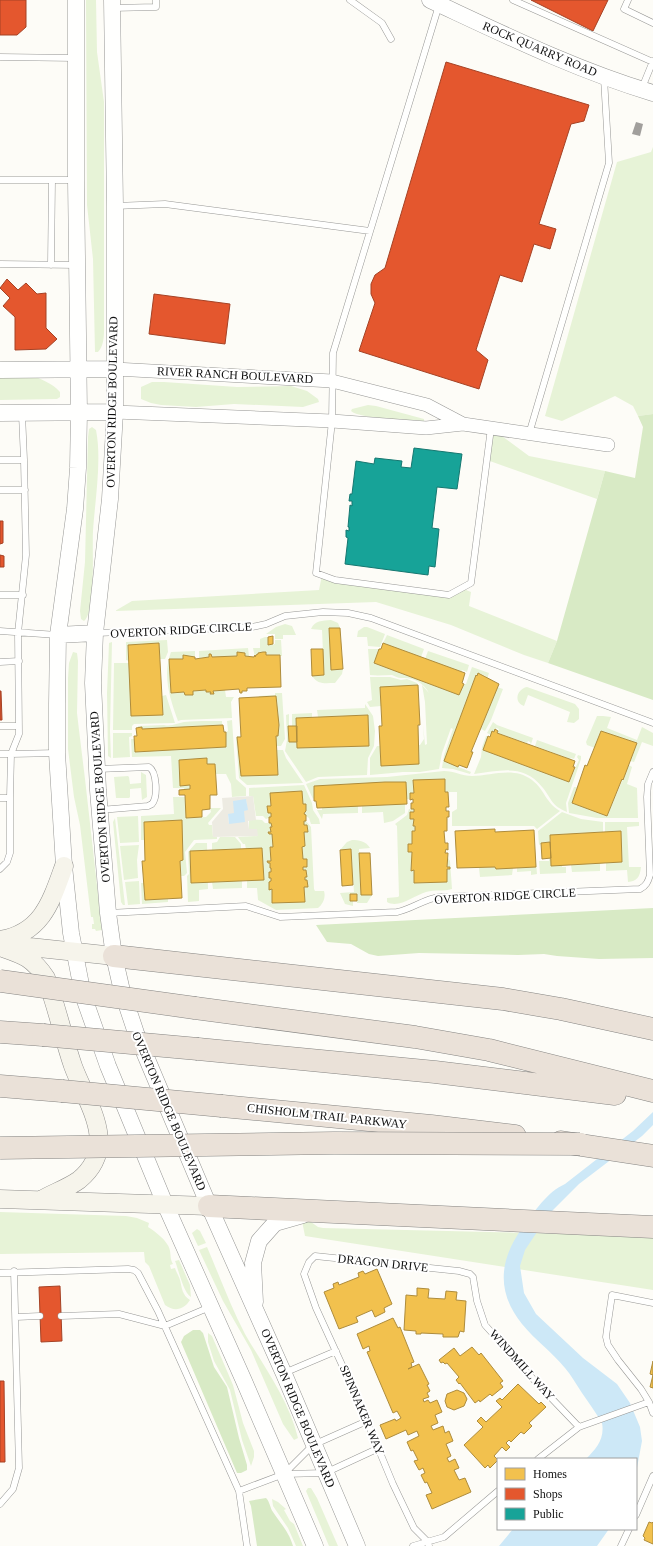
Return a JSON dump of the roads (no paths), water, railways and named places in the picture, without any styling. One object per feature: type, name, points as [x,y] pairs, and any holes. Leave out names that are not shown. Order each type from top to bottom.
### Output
[{"type":"highway","points":[[114,956],[503,999],[560,1008],[653,1028]]},
{"type":"highway","points":[[0,981],[414,1037],[489,1050],[653,1091]]},
{"type":"highway","points":[[0,1032],[198,1049],[500,1079],[619,1094],[653,1100]]},
{"type":"highway","name":"CHISHOLM TRAIL PARKWAY","points":[[0,1086],[431,1126],[580,1144],[653,1156]]},
{"type":"highway","points":[[0,1148],[334,1143],[580,1144]]},
{"type":"highway","points":[[209,1206],[653,1227]]},
{"type":"main road","points":[[0,940],[14,938],[30,928],[40,918],[53,896],[64,866]]},
{"type":"main road","points":[[0,944],[114,956]]},
{"type":"main road","points":[[0,947],[24,955],[38,966],[46,978],[74,1067],[98,1126],[100,1141],[96,1156],[88,1170],[78,1180],[41,1200]]},
{"type":"main road","points":[[0,1199],[209,1206]]},
{"type":"street","points":[[76,0],[75,58],[79,412],[75,509],[58,635],[57,704],[57,753],[64,866],[74,952],[83,995],[108,1066],[165,1204],[315,1546]]},
{"type":"street","name":"ROCK QUARRY ROAD","points":[[436,1],[522,44],[647,91]]},
{"type":"street","name":"OVERTON RIDGE BOULEVARD","points":[[112,4],[115,206],[115,412],[110,499],[95,634],[93,683],[100,810],[108,913],[114,956],[122,991],[136,1032],[209,1206],[284,1374],[357,1546]]},
{"type":"street","name":"RIVER RANCH BOULEVARD","points":[[0,370],[115,369],[332,381],[427,405],[463,424]]},
{"type":"street","name":"RIVER RANCH BOULEVARD","points":[[0,413],[115,412],[332,421],[426,428],[463,424],[608,445]]},
{"type":"street","points":[[58,635],[95,634]]},
{"type":"street","points":[[256,1312],[253,1263],[259,1241],[275,1223],[318,1210]]},
{"type":"lane","points":[[112,4],[156,7],[156,0]]},
{"type":"lane","points":[[350,0],[382,23],[392,39]]},
{"type":"lane","points":[[513,0],[653,61],[647,91]]},
{"type":"lane","points":[[628,0],[624,9],[653,23]]},
{"type":"lane","points":[[436,1],[370,231],[333,353],[332,421],[316,573],[335,580],[449,595],[471,583],[491,428]]},
{"type":"lane","points":[[0,57],[75,58]]},
{"type":"lane","points":[[529,434],[609,163],[604,76]]},
{"type":"lane","points":[[0,180],[76,180]]},
{"type":"lane","points":[[51,265],[52,180]]},
{"type":"lane","points":[[115,206],[165,204],[370,231]]},
{"type":"lane","points":[[0,264],[77,265]]},
{"type":"lane","points":[[0,869],[7,862],[10,852],[11,754],[19,734],[18,633],[26,555],[22,413]]},
{"type":"lane","points":[[0,460],[24,460]]},
{"type":"lane","points":[[0,490],[25,490]]},
{"type":"lane","points":[[0,595],[23,595]]},
{"type":"lane","name":"OVERTON RIDGE CIRCLE","points":[[95,634],[252,627],[266,624],[285,616],[333,612],[348,613],[371,618],[653,723]]},
{"type":"lane","points":[[0,631],[58,635]]},
{"type":"lane","points":[[0,662],[18,662]]},
{"type":"lane","points":[[0,726],[19,726]]},
{"type":"lane","points":[[0,754],[57,753]]},
{"type":"lane","points":[[97,769],[145,766],[153,769],[155,773],[156,797],[152,804],[148,806],[100,810]]},
{"type":"lane","name":"OVERTON RIDGE CIRCLE","points":[[108,913],[246,906],[280,917],[397,912],[439,897],[640,889],[645,886],[650,875],[647,797],[648,784],[653,772]]},
{"type":"lane","points":[[0,798],[10,798]]},
{"type":"lane","name":"DRAGON DRIVE","points":[[304,1274],[309,1262],[315,1256],[459,1271],[470,1274]]},
{"type":"lane","points":[[0,1273],[14,1271],[134,1270],[138,1272],[165,1326],[240,1491],[247,1546]]},
{"type":"lane","points":[[0,1504],[13,1489],[19,1468],[14,1271]]},
{"type":"lane","name":"SPINNAKER WAY","points":[[304,1274],[316,1308],[368,1421],[393,1484],[414,1528],[428,1544]]},
{"type":"lane","name":"WINDMILL WAY","points":[[470,1274],[473,1277],[477,1301],[485,1325],[534,1380],[579,1427]]},
{"type":"lane","points":[[653,1303],[612,1295],[606,1337],[613,1352],[633,1377],[649,1402],[653,1413]]},
{"type":"lane","points":[[61,1316],[119,1314],[165,1326],[210,1306]]},
{"type":"lane","points":[[16,1317],[40,1316]]},
{"type":"lane","points":[[284,1374],[336,1351]]},
{"type":"lane","points":[[539,1458],[579,1427],[649,1402]]},
{"type":"lane","points":[[284,1474],[313,1445],[368,1421]]},
{"type":"lane","points":[[240,1491],[284,1474],[326,1473],[379,1448]]},
{"type":"lane","points":[[637,1513],[653,1476]]},
{"type":"lane","points":[[413,1546],[428,1544],[444,1537],[497,1492]]},
{"type":"lane","points":[[621,1546],[629,1530]]},
{"type":"water","points":[[246,799],[248,810],[244,811],[245,822],[229,824],[228,814],[234,813],[233,801]]},
{"type":"water","points":[[653,1112],[653,1125],[642,1136],[579,1184],[549,1214],[525,1250],[520,1266],[524,1293],[536,1314],[583,1358],[617,1384],[630,1403],[640,1427],[642,1441],[637,1468],[637,1458],[587,1458],[601,1439],[603,1429],[602,1423],[567,1371],[527,1330],[514,1312],[508,1300],[504,1276],[505,1263],[515,1239],[542,1202],[559,1187],[565,1184],[633,1131]]},
{"type":"water","points":[[512,1530],[608,1530],[597,1546],[499,1546]]}]
